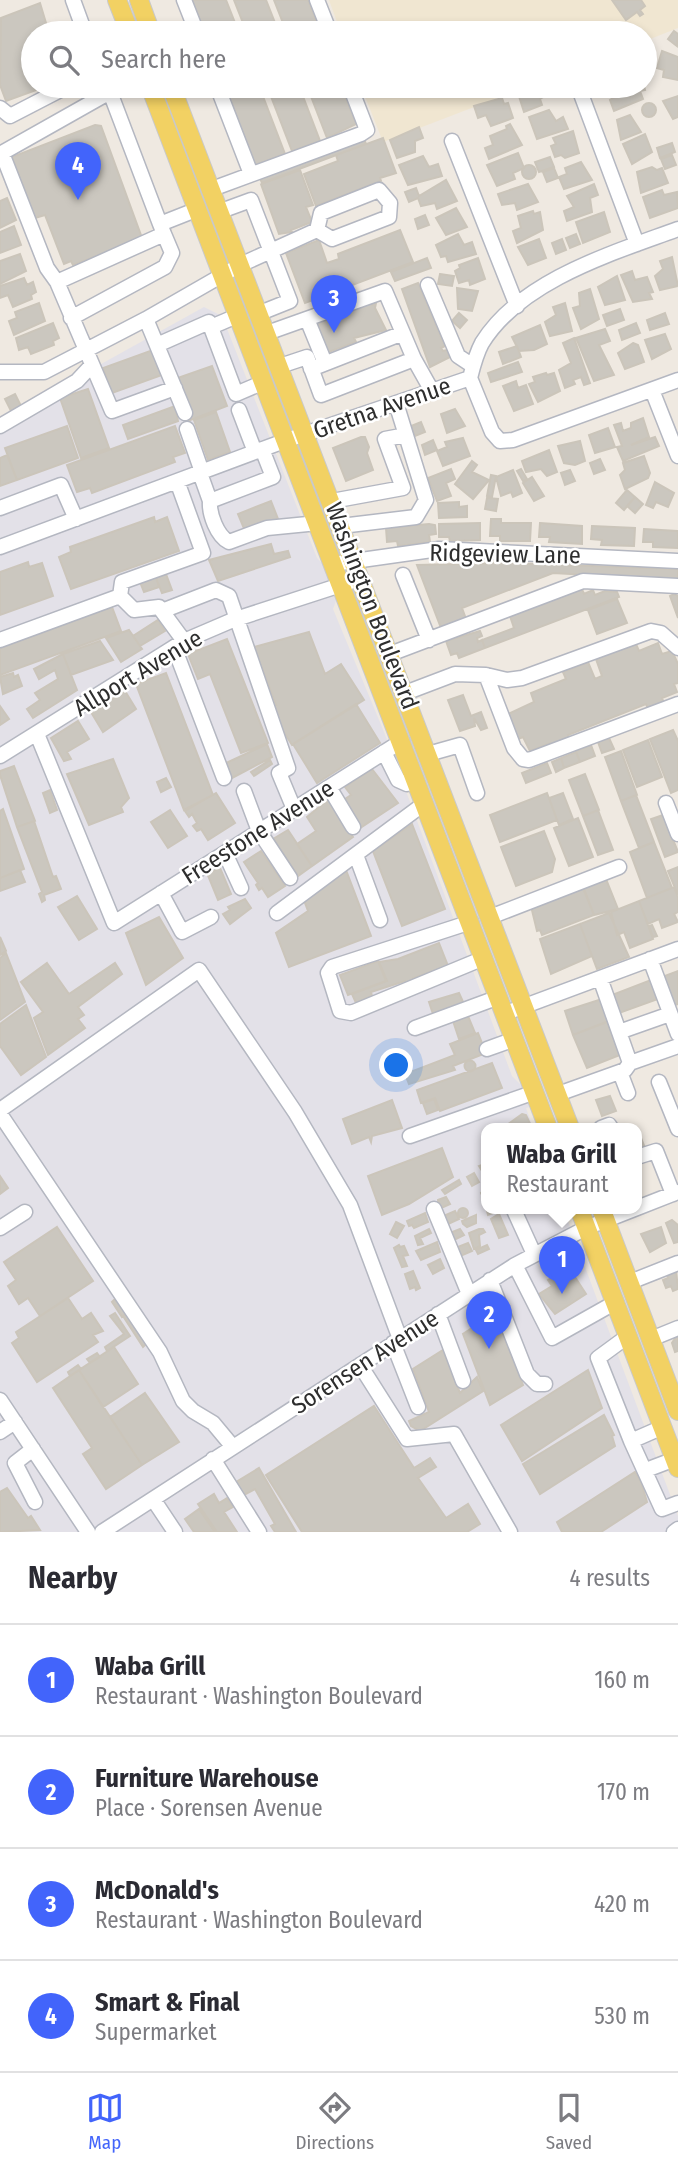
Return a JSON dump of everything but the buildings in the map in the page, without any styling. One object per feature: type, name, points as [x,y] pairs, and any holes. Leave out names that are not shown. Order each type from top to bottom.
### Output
[{"type":"main road","points":[[117,0],[125,21]]},
{"type":"main road","points":[[139,0],[147,21]]},
{"type":"main road","name":"Washington Boulevard","points":[[155,98],[546,1123]]},
{"type":"main road","points":[[166,98],[186,148],[202,168]]},
{"type":"main road","name":"Washington Boulevard","points":[[176,98],[568,1123]]},
{"type":"main road","points":[[581,1214],[676,1463]]},
{"type":"main road","points":[[603,1214],[651,1339],[675,1392],[678,1411]]},
{"type":"street","points":[[73,0],[81,21]]},
{"type":"street","points":[[184,0],[192,21]]},
{"type":"street","points":[[317,0],[321,21]]},
{"type":"street","points":[[0,108],[10,116],[45,98]]},
{"type":"street","points":[[93,98],[2,153],[47,268],[57,282],[112,411],[175,388]]},
{"type":"street","points":[[71,317],[165,267],[172,253],[111,98]]},
{"type":"street","points":[[222,98],[251,174]]},
{"type":"street","points":[[212,189],[367,130],[355,98]]},
{"type":"street","points":[[582,98],[637,244]]},
{"type":"street","points":[[452,141],[517,306]]},
{"type":"street","points":[[379,190],[390,203],[389,217],[332,239],[317,230],[321,213],[379,190]]},
{"type":"street","points":[[220,211],[251,200],[290,301],[260,313]]},
{"type":"street","points":[[57,282],[198,209]]},
{"type":"street","points":[[428,285],[458,356],[472,372],[483,342],[517,306],[568,271],[678,229]]},
{"type":"street","points":[[0,372],[44,372],[146,319],[240,265],[317,230]]},
{"type":"street","points":[[267,333],[385,291],[414,359],[432,391]]},
{"type":"street","points":[[211,327],[239,315]]},
{"type":"street","points":[[146,319],[185,412]]},
{"type":"street","points":[[307,319],[318,366],[321,395],[414,359]]},
{"type":"street","points":[[157,345],[209,323],[236,394],[264,382]]},
{"type":"street","points":[[318,366],[403,333]]},
{"type":"street","points":[[280,366],[307,357],[318,366]]},
{"type":"street","points":[[0,426],[77,381],[91,366]]},
{"type":"street","name":"Gretna Avenue","points":[[1,542],[76,519],[287,440],[432,391],[472,372],[492,432],[500,441],[513,440],[678,380]]},
{"type":"street","points":[[652,390],[678,456]]},
{"type":"street","points":[[341,526],[416,517],[426,500],[397,403]]},
{"type":"street","points":[[210,501],[273,477],[239,410]]},
{"type":"street","points":[[187,429],[210,501],[209,509],[219,531],[229,542],[267,528],[318,523]]},
{"type":"street","points":[[332,501],[403,488],[385,439],[406,435]]},
{"type":"street","points":[[120,596],[122,582],[203,553],[177,481]]},
{"type":"street","points":[[0,508],[61,485],[76,519]]},
{"type":"street","name":"Ridgeview Lane","points":[[333,564],[439,549],[678,561]]},
{"type":"street","points":[[402,575],[429,640]]},
{"type":"street","name":"Allport Avenue","points":[[0,756],[179,644],[236,619],[362,579]]},
{"type":"street","points":[[390,654],[583,581],[678,586]]},
{"type":"street","points":[[162,611],[216,590],[229,596],[288,768],[279,773],[294,809]]},
{"type":"street","points":[[120,596],[134,610],[159,607],[162,611],[179,644],[224,778]]},
{"type":"street","points":[[0,640],[120,596]]},
{"type":"street","points":[[405,693],[455,674],[515,680],[651,631],[669,638],[678,648]]},
{"type":"street","points":[[486,675],[512,742],[523,759],[529,760],[678,704]]},
{"type":"street","name":"Freestone Avenue","points":[[37,734],[114,923],[402,741]]},
{"type":"street","points":[[428,754],[460,745],[477,793]]},
{"type":"street","points":[[384,752],[398,779],[407,785],[417,782]]},
{"type":"street","points":[[330,787],[354,827]]},
{"type":"street","points":[[244,791],[259,831],[290,878]]},
{"type":"street","points":[[277,913],[425,803]]},
{"type":"street","points":[[666,803],[678,834]]},
{"type":"street","points":[[225,853],[241,888]]},
{"type":"street","points":[[356,855],[380,920]]},
{"type":"street","points":[[490,917],[619,867]]},
{"type":"street","points":[[161,893],[182,932],[211,917]]},
{"type":"street","points":[[471,922],[332,967],[328,973],[340,1011],[351,1013],[484,958]]},
{"type":"street","points":[[415,1028],[502,1005],[524,1006],[678,949]]},
{"type":"street","points":[[650,959],[678,1034]]},
{"type":"street","points":[[233,1447],[213,1423],[193,1412],[183,1401],[160,1352],[0,1112],[199,970],[295,1112],[351,1205],[418,1407]]},
{"type":"street","points":[[600,978],[619,1032],[628,1093]]},
{"type":"street","points":[[619,1032],[670,1014]]},
{"type":"street","points":[[487,1049],[515,1039]]},
{"type":"street","points":[[558,1094],[678,1046]]},
{"type":"street","points":[[659,1082],[678,1129]]},
{"type":"street","points":[[410,1136],[535,1092]]},
{"type":"street","points":[[642,1155],[656,1151],[675,1193]]},
{"type":"street","name":"Sorensen Avenue","points":[[642,1206],[675,1193]]},
{"type":"street","points":[[434,1209],[469,1294]]},
{"type":"street","points":[[0,1228],[25,1212]]},
{"type":"street","points":[[516,1214],[534,1254]]},
{"type":"street","name":"Sorensen Avenue","points":[[102,1532],[490,1280],[586,1228],[603,1214]]},
{"type":"street","points":[[630,1282],[678,1263]]},
{"type":"street","points":[[515,1265],[552,1338],[616,1302]]},
{"type":"street","points":[[490,1280],[527,1374],[537,1384],[545,1384]]},
{"type":"street","points":[[438,1314],[463,1381]]},
{"type":"street","points":[[651,1339],[678,1328]]},
{"type":"street","points":[[628,1336],[598,1358],[662,1509],[678,1503]]},
{"type":"street","points":[[360,1364],[407,1439],[454,1434],[510,1532]]},
{"type":"street","points":[[0,1400],[88,1532]]},
{"type":"street","points":[[0,1432],[15,1422]]},
{"type":"street","points":[[631,1441],[663,1427]]},
{"type":"street","points":[[33,1449],[15,1463],[35,1502]]},
{"type":"street","points":[[214,1459],[258,1532]]},
{"type":"street","points":[[646,1470],[676,1463]]},
{"type":"street","points":[[153,1499],[175,1532]]},
{"type":"shaded area","points":[[329,0],[678,0],[678,28],[657,36],[657,21],[337,21]]},
{"type":"shaded area","points":[[366,98],[498,98],[383,142]]},
{"type":"shaded area","points":[[204,307],[222,316],[317,558],[342,584],[333,609],[384,732],[512,1076],[540,1104],[526,1108],[531,1123],[481,1123],[481,1214],[565,1214],[678,1516],[678,1532],[0,1532],[0,420]]},
{"type":"place","name":"Smart & Final","points":[[78,200]]},
{"type":"place","name":"McDonald's","points":[[334,333]]},
{"type":"place","name":"Waba Grill","points":[[562,1294]]},
{"type":"place","name":"Furniture Warehouse","points":[[489,1349]]}]
